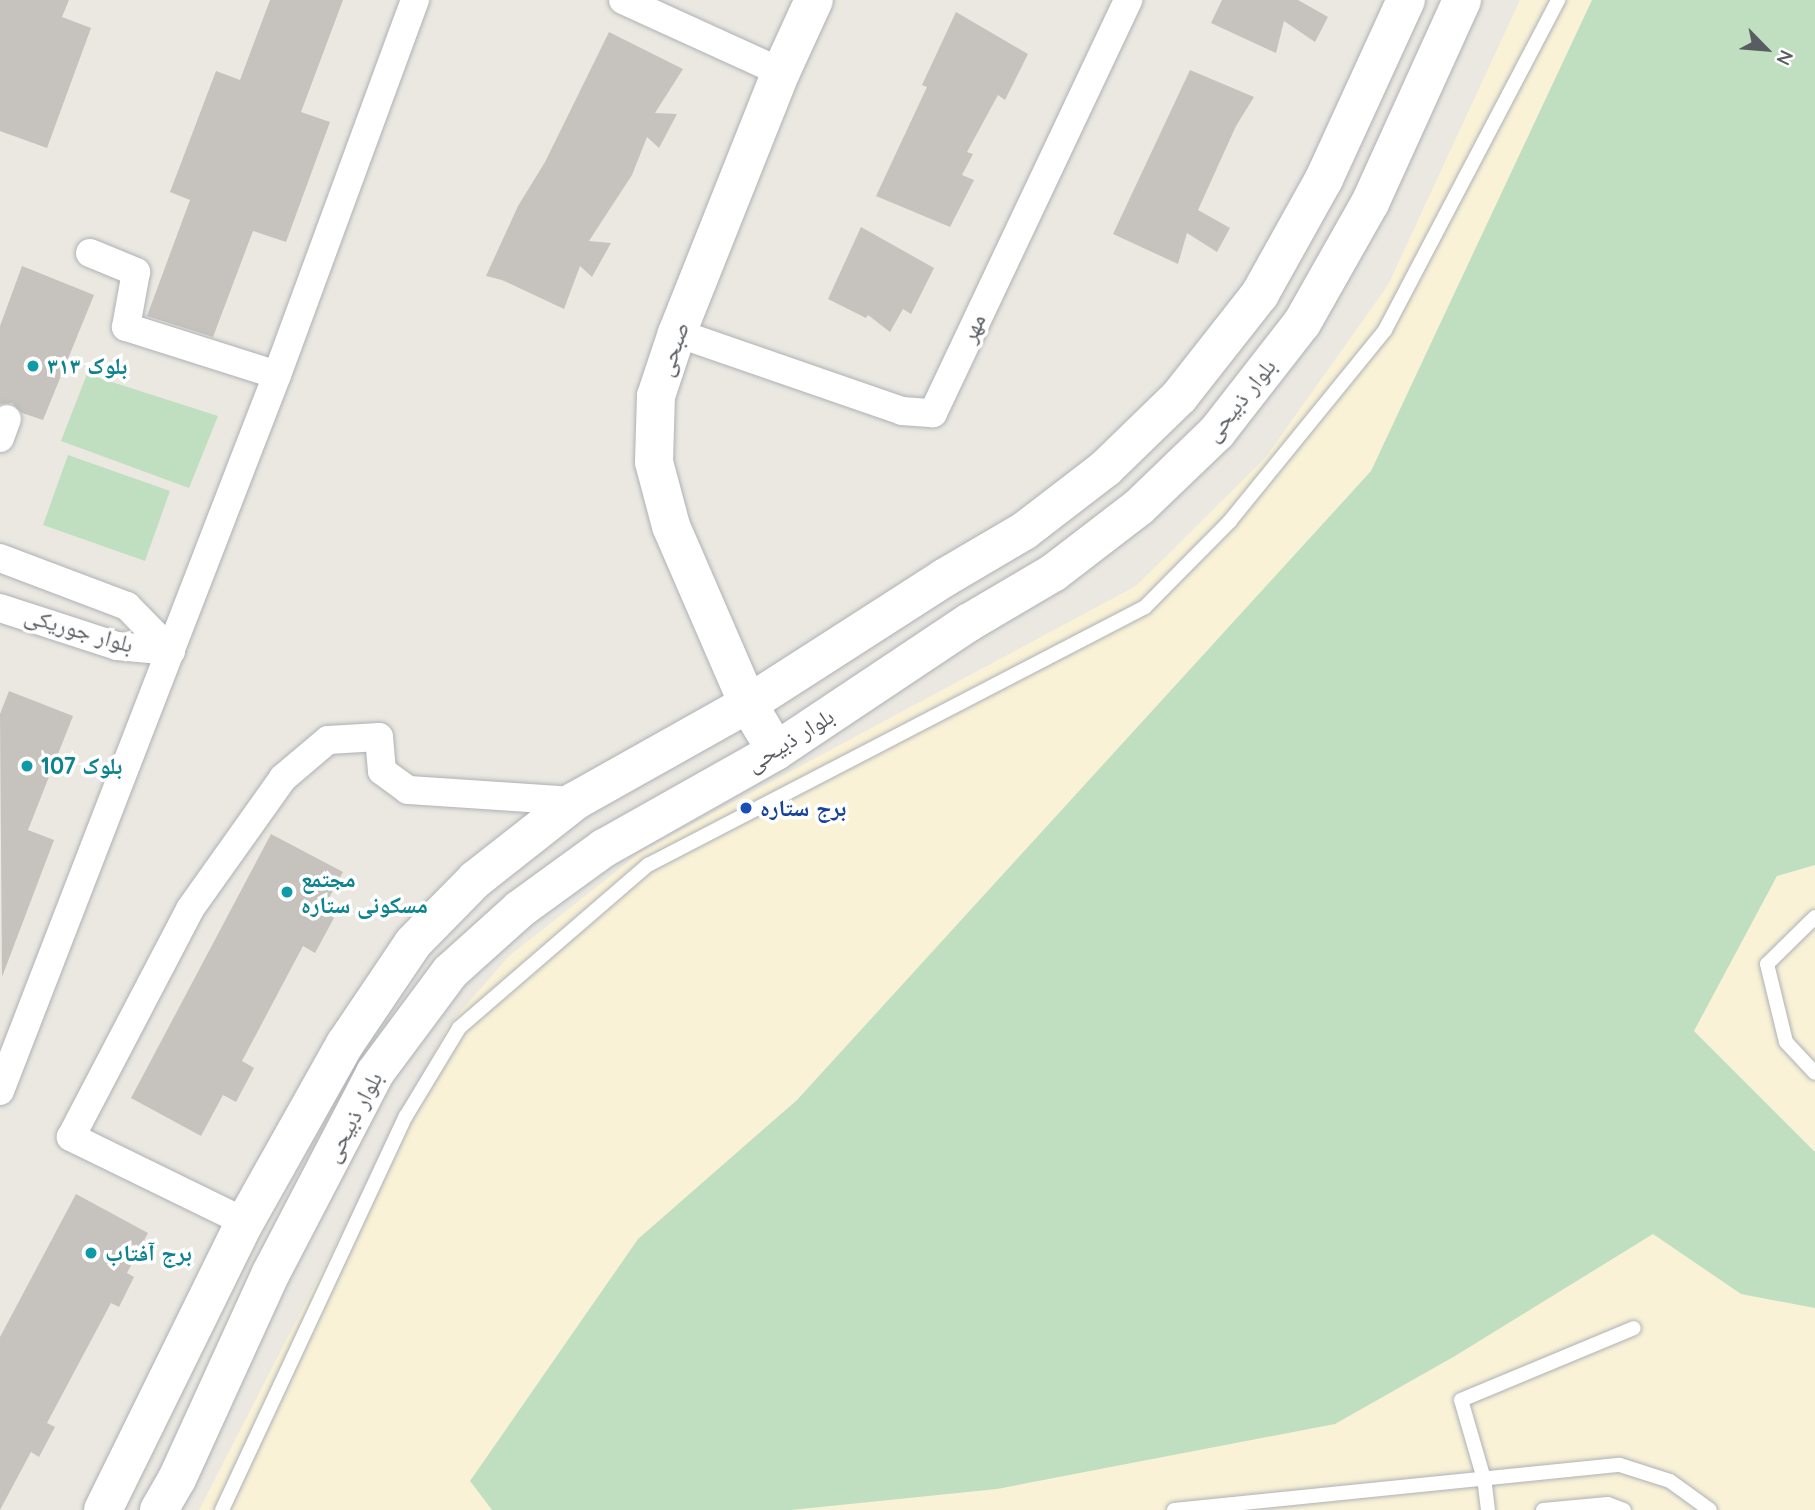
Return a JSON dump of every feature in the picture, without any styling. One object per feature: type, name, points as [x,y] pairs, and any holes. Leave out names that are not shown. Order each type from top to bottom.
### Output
[{"type":"main road","name":"صبحی","points":[[776,751],[748,704],[671,526],[654,462],[656,396],[677,333],[781,72],[814,0]]},
{"type":"main road","name":"بلوار ذبیحی","points":[[103,1510],[245,1223],[345,1044],[413,943],[476,879],[575,801],[748,704],[944,578],[1024,531],[1105,468],[1179,397],[1259,294],[1324,179],[1406,0]]},
{"type":"main road","name":"بلوار ذبیحی","points":[[159,1510],[177,1479],[271,1273],[375,1073],[450,972],[520,909],[604,848],[776,751],[968,623],[1053,573],[1139,507],[1217,432],[1302,323],[1370,203],[1462,0]]},
{"type":"street","points":[[0,1091],[277,375],[415,0]]},
{"type":"street","points":[[623,0],[781,72]]},
{"type":"street","name":"مهر","points":[[677,333],[902,411],[933,413],[1128,0]]},
{"type":"street","points":[[90,253],[136,272],[125,327],[277,375]]},
{"type":"street","name":"بلوار جوریکی","points":[[0,558],[127,606],[171,651]]},
{"type":"street","name":"بلوار جوریکی","points":[[0,608],[117,646],[171,651]]},
{"type":"street","points":[[245,1223],[71,1137],[190,909],[283,778],[328,740],[379,737],[382,771],[408,790],[575,801]]},
{"type":"lane","points":[[222,1510],[406,1116],[459,1028],[648,865],[1145,607],[1230,521],[1385,330],[1558,0]]},
{"type":"lane","points":[[1815,917],[1767,964],[1786,1042],[1815,1073]]},
{"type":"lane","points":[[1488,1510],[1484,1479],[1461,1400],[1634,1328]]},
{"type":"lane","points":[[1174,1510],[1619,1465],[1670,1481],[1710,1510]]},
{"type":"lane","points":[[1543,1510],[1608,1504],[1624,1510]]},
{"type":"shaded area","points":[[1520,0],[1815,0],[1815,1510],[199,1510],[448,1026],[509,956],[642,851],[1136,586],[1266,457],[1388,285]]},
{"type":"green space","points":[[1592,0],[1815,0],[1815,865],[1777,876],[1694,1031],[1815,1152],[1815,1308],[1741,1294],[1653,1234],[1455,1356],[1335,1424],[997,1489],[791,1510],[492,1510],[470,1481],[638,1239],[797,1100],[1371,471]]},
{"type":"green space","points":[[87,374],[218,416],[189,488],[61,441]]},
{"type":"green space","points":[[68,455],[170,491],[145,561],[43,525]]},
{"type":"building","points":[[0,0],[69,0],[62,17],[91,28],[47,148],[0,131]]},
{"type":"building","points":[[270,0],[343,0],[301,112],[330,122],[286,242],[253,231],[213,337],[147,316],[190,200],[170,192],[216,71],[240,80]]},
{"type":"building","points":[[1222,0],[1298,0],[1328,17],[1315,42],[1284,21],[1276,53],[1211,23]]},
{"type":"building","points":[[956,12],[1028,54],[1005,100],[998,95],[967,152],[973,154],[962,175],[974,180],[950,227],[876,196],[927,87],[922,85]]},
{"type":"building","points":[[609,32],[683,69],[655,113],[677,114],[659,148],[647,137],[632,175],[589,241],[611,243],[592,277],[580,266],[564,309],[502,280],[486,276],[518,206],[545,162]]},
{"type":"building","points":[[1190,70],[1254,97],[1236,126],[1198,210],[1230,228],[1217,252],[1187,233],[1178,264],[1113,234]]},
{"type":"building","points":[[861,227],[934,268],[911,314],[903,309],[890,332],[868,315],[866,318],[828,299]]},
{"type":"building","name":"بلوک ۳۱۳","points":[[22,266],[94,295],[43,420],[22,413],[12,403],[0,404],[0,326]]},
{"type":"building","points":[[9,691],[73,716],[28,830],[54,840],[2,977],[0,714]]},
{"type":"building","points":[[271,834],[343,872],[322,911],[334,918],[315,953],[303,946],[242,1061],[254,1068],[236,1102],[223,1095],[201,1136],[131,1098]]},
{"type":"building","points":[[76,1194],[148,1233],[127,1273],[134,1277],[119,1307],[111,1303],[47,1423],[55,1427],[39,1457],[31,1452],[0,1510],[0,1337]]},
{"type":"place","name":"بلوک ۳۱۳","points":[[33,366]]},
{"type":"place","name":"بلوک 107","points":[[27,766]]},
{"type":"place","name":"برج ستاره","points":[[746,808]]},
{"type":"place","name":"مجتمع مسکونی ستاره","points":[[287,892]]},
{"type":"place","name":"برج آفتاب","points":[[91,1253]]}]
